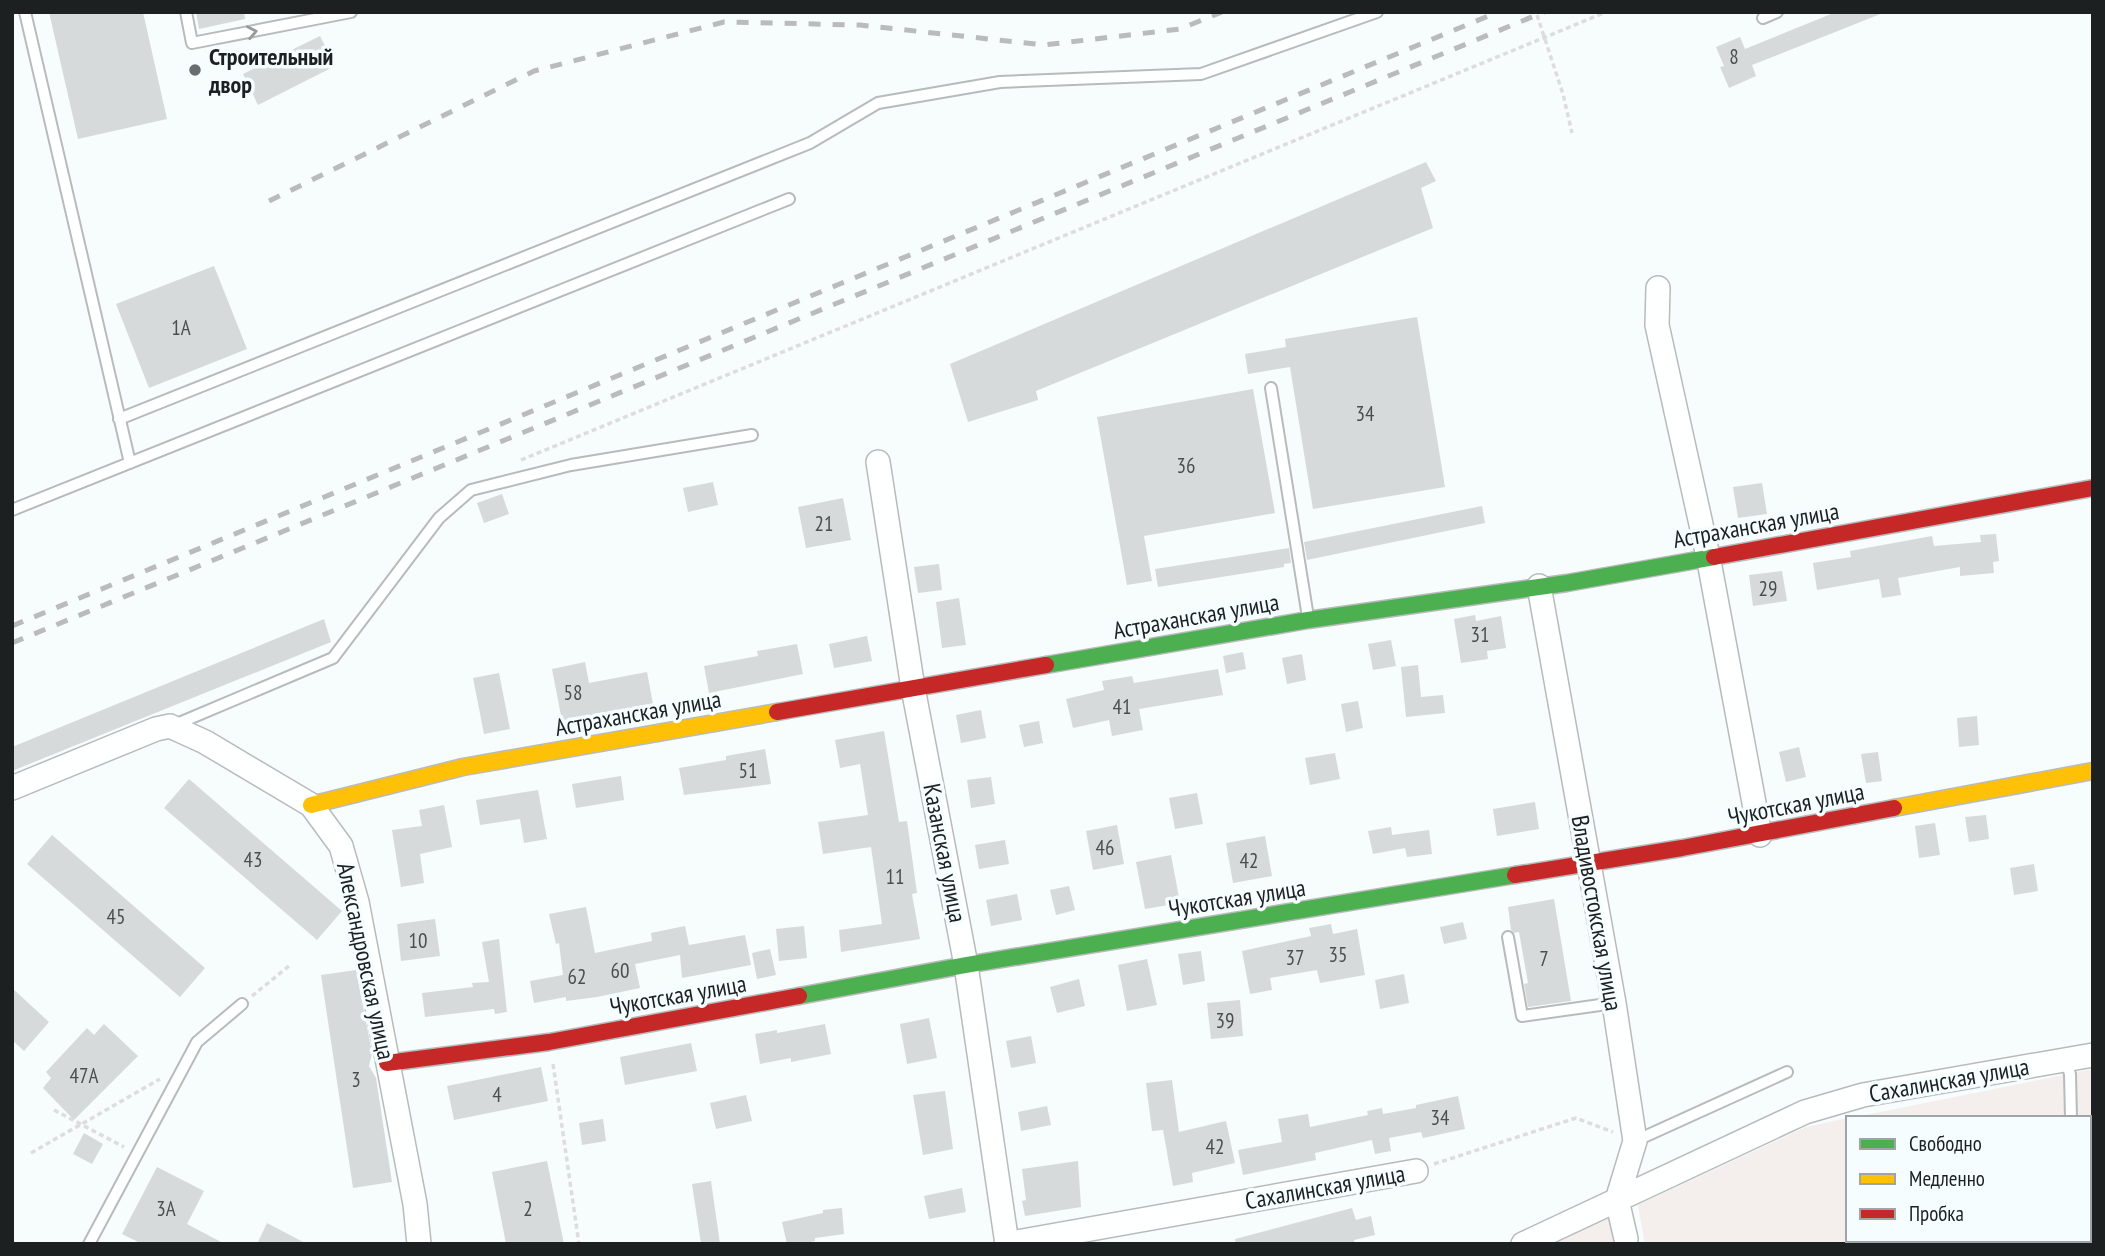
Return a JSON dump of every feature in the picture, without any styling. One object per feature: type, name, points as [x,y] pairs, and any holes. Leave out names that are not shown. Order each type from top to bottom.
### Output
[{"type":"street","points":[[1658,288],[1657,325],[1708,556],[1760,835]]},
{"type":"street","name":"Казанская улица","points":[[878,462],[913,688],[966,965],[1007,1244]]},
{"type":"street","name":"Астраханская улица","points":[[311,805],[463,767],[1308,620],[1539,586],[2093,488]]},
{"type":"street","name":"Владивостокская улица","points":[[1539,586],[1614,1003],[1635,1141],[1617,1200],[1626,1239]]},
{"type":"street","points":[[12,788],[156,729],[170,726]]},
{"type":"street","name":"Александровская улица","points":[[170,726],[205,742],[311,805],[341,846],[357,902],[415,1205],[419,1244]]},
{"type":"street","name":"Чукотская улица","points":[[387,1063],[549,1042],[966,965],[1760,835],[2093,771]]},
{"type":"street","name":"Сахалинская улица","points":[[1523,1244],[1805,1112],[1863,1095],[2093,1055]]},
{"type":"street","name":"Сахалинская улица","points":[[1007,1244],[1416,1171]]},
{"type":"lane","points":[[25,12],[130,463]]},
{"type":"lane","points":[[186,12],[192,44],[351,12]]},
{"type":"lane","points":[[119,419],[810,143],[878,103],[1000,82],[1201,74],[1377,12]]},
{"type":"lane","points":[[1762,18],[1777,12]]},
{"type":"lane","points":[[12,510],[789,200]]},
{"type":"lane","points":[[1271,388],[1308,620]]},
{"type":"lane","points":[[170,726],[333,658],[439,519],[471,490],[571,465],[752,435]]},
{"type":"lane","points":[[1508,937],[1522,1016],[1614,1003]]},
{"type":"lane","points":[[89,1244],[197,1042],[242,1004]]},
{"type":"lane","points":[[2065,1059],[2070,1074],[2071,1116]]},
{"type":"lane","points":[[1635,1141],[1787,1072]]},
{"type":"path","points":[[521,460],[1606,12]]},
{"type":"path","points":[[1537,15],[1563,94],[1572,133]]},
{"type":"path","points":[[242,1004],[289,966]]},
{"type":"path","points":[[549,1042],[579,1244]]},
{"type":"path","points":[[31,1153],[184,1066]]},
{"type":"path","points":[[54,1110],[137,1154]]},
{"type":"path","name":"Сахалинская улица","points":[[1416,1171],[1576,1118],[1635,1141]]},
{"type":"shaded area","points":[[2093,1069],[2093,1244],[1645,1244],[1638,1205],[1806,1127],[1846,1118],[1846,1242],[2091,1242],[2091,1116],[1861,1116]]},
{"type":"shaded area","points":[[1610,1216],[1616,1244],[1552,1244]]},
{"type":"building","points":[[49,12],[143,12],[167,119],[78,139]]},
{"type":"building","points":[[196,12],[244,12],[245,19],[199,29]]},
{"type":"building","points":[[1836,12],[1883,13],[1752,65],[1756,76],[1729,88],[1720,67],[1724,66],[1716,47],[1740,37],[1745,49]]},
{"type":"building","points":[[320,36],[335,66],[258,105],[243,74]]},
{"type":"building","points":[[1426,162],[1436,181],[1421,188],[1433,228],[1036,391],[1038,400],[968,422],[950,364]]},
{"type":"building","points":[[214,266],[247,349],[149,388],[116,304]]},
{"type":"building","points":[[1417,317],[1445,487],[1313,509],[1290,367],[1248,374],[1245,354],[1286,347],[1285,339]]},
{"type":"building","points":[[1253,389],[1275,513],[1144,536],[1152,581],[1127,585],[1097,417]]},
{"type":"building","points":[[713,482],[718,505],[688,512],[683,488]]},
{"type":"building","points":[[1762,483],[1767,514],[1738,518],[1733,487]]},
{"type":"building","points":[[502,494],[509,514],[484,523],[477,503]]},
{"type":"building","points":[[843,498],[851,540],[806,548],[798,507]]},
{"type":"building","points":[[1482,506],[1485,523],[1307,560],[1304,542]]},
{"type":"building","points":[[1996,534],[1999,561],[1993,562],[1994,573],[1960,576],[1960,567],[1898,578],[1901,595],[1882,598],[1879,579],[1817,590],[1813,563],[1851,557],[1850,551],[1932,536],[1934,546],[1981,542],[1980,535]]},
{"type":"building","points":[[1289,548],[1291,563],[1284,564],[1284,567],[1158,587],[1155,569]]},
{"type":"building","points":[[939,564],[942,590],[918,593],[914,567]]},
{"type":"building","points":[[1782,571],[1787,601],[1753,606],[1749,575]]},
{"type":"building","points":[[959,598],[966,645],[942,648],[936,602]]},
{"type":"building","points":[[1475,615],[1476,621],[1501,616],[1506,648],[1487,651],[1488,659],[1461,663],[1454,619]]},
{"type":"building","points":[[324,619],[331,642],[12,771],[12,747]]},
{"type":"building","points":[[867,636],[872,661],[834,668],[829,644]]},
{"type":"building","points":[[1391,640],[1396,666],[1373,670],[1368,644]]},
{"type":"building","points":[[797,644],[803,674],[709,693],[704,666],[758,656],[757,651]]},
{"type":"building","points":[[1243,652],[1246,669],[1226,673],[1223,656]]},
{"type":"building","points":[[1302,654],[1306,680],[1287,684],[1282,658]]},
{"type":"building","points":[[585,662],[589,683],[647,672],[653,704],[562,721],[552,669]]},
{"type":"building","points":[[1418,665],[1421,697],[1443,695],[1445,713],[1406,717],[1401,667]]},
{"type":"building","points":[[1218,669],[1223,695],[1139,709],[1143,730],[1112,736],[1109,720],[1073,728],[1066,699],[1104,690],[1102,681],[1132,676],[1134,683]]},
{"type":"building","points":[[499,673],[510,729],[484,734],[473,678]]},
{"type":"building","points":[[1358,701],[1363,728],[1346,732],[1341,704]]},
{"type":"building","points":[[981,710],[986,738],[961,743],[956,715]]},
{"type":"building","points":[[1977,716],[1979,745],[1959,747],[1957,718]]},
{"type":"building","points":[[1039,721],[1043,743],[1024,747],[1019,725]]},
{"type":"building","points":[[884,731],[899,822],[907,821],[917,893],[912,894],[920,939],[841,952],[839,930],[882,924],[871,847],[823,854],[818,822],[868,815],[860,764],[840,768],[835,740]]},
{"type":"building","points":[[1799,747],[1806,777],[1786,782],[1779,752]]},
{"type":"building","points":[[765,749],[771,784],[684,795],[679,768],[726,760],[726,756]]},
{"type":"building","points":[[1878,752],[1882,781],[1866,783],[1861,754]]},
{"type":"building","points":[[1335,753],[1340,779],[1310,785],[1305,758]]},
{"type":"building","points":[[621,776],[624,800],[576,808],[572,784]]},
{"type":"building","points":[[991,777],[995,804],[971,808],[967,780]]},
{"type":"building","points":[[189,779],[342,911],[317,940],[164,808]]},
{"type":"building","points":[[538,790],[547,839],[524,843],[520,819],[480,825],[476,800]]},
{"type":"building","points":[[1197,793],[1203,824],[1175,829],[1169,798]]},
{"type":"building","points":[[1535,802],[1539,829],[1497,836],[1493,809]]},
{"type":"building","points":[[444,805],[452,847],[420,854],[424,883],[401,887],[392,830],[422,826],[419,810]]},
{"type":"building","points":[[1986,815],[1989,839],[1969,842],[1965,817]]},
{"type":"building","points":[[1935,823],[1940,855],[1919,858],[1915,826]]},
{"type":"building","points":[[1117,825],[1124,864],[1093,870],[1086,831]]},
{"type":"building","points":[[1391,827],[1392,835],[1429,830],[1432,854],[1407,857],[1405,848],[1373,854],[1368,831]]},
{"type":"building","points":[[52,835],[205,968],[180,997],[27,864]]},
{"type":"building","points":[[1265,836],[1272,876],[1233,883],[1226,843]]},
{"type":"building","points":[[1005,840],[1009,864],[979,869],[975,845]]},
{"type":"building","points":[[1171,855],[1180,903],[1145,909],[1136,862]]},
{"type":"building","points":[[2034,864],[2038,891],[2014,895],[2010,868]]},
{"type":"building","points":[[1069,886],[1075,910],[1056,915],[1050,890]]},
{"type":"building","points":[[1017,894],[1022,920],[991,926],[986,900]]},
{"type":"building","points":[[1554,899],[1571,1001],[1528,1007],[1524,984],[1528,983],[1519,932],[1514,933],[1511,930],[1508,907]]},
{"type":"building","points":[[586,907],[595,953],[652,941],[651,933],[685,926],[689,945],[745,935],[751,965],[682,978],[680,955],[635,964],[640,988],[597,997],[566,1001],[566,997],[534,1003],[530,981],[563,975],[559,943],[556,944],[549,914]]},
{"type":"building","points":[[435,919],[440,956],[401,961],[397,924]]},
{"type":"building","points":[[1463,922],[1467,939],[1444,944],[1440,927]]},
{"type":"building","points":[[1331,924],[1333,934],[1357,929],[1365,975],[1320,983],[1317,970],[1270,978],[1272,990],[1250,994],[1242,951],[1311,936],[1309,928]]},
{"type":"building","points":[[804,926],[807,958],[779,961],[776,929]]},
{"type":"building","points":[[499,939],[507,1012],[495,1014],[494,1009],[425,1017],[422,993],[473,987],[472,983],[489,982],[482,942]]},
{"type":"building","points":[[770,949],[776,975],[757,979],[752,953]]},
{"type":"building","points":[[1201,951],[1205,981],[1183,985],[1178,954]]},
{"type":"building","points":[[1147,959],[1157,1005],[1127,1011],[1118,965]]},
{"type":"building","points":[[356,970],[372,1053],[369,1066],[376,1078],[392,1182],[353,1188],[321,975]]},
{"type":"building","points":[[1404,974],[1409,1003],[1380,1009],[1375,980]]},
{"type":"building","points":[[1079,979],[1085,1006],[1057,1013],[1050,987]]},
{"type":"building","points":[[12,988],[49,1022],[24,1051],[12,1040]]},
{"type":"building","points":[[1240,1000],[1243,1036],[1211,1039],[1207,1003]]},
{"type":"building","points":[[929,1018],[937,1058],[907,1064],[900,1024]]},
{"type":"building","points":[[104,1024],[138,1056],[74,1120],[43,1088],[51,1078],[46,1072],[87,1028],[94,1035]]},
{"type":"building","points":[[825,1024],[831,1054],[791,1062],[791,1058],[760,1064],[755,1034],[777,1030],[777,1033]]},
{"type":"building","points":[[1031,1036],[1036,1063],[1011,1068],[1006,1041]]},
{"type":"building","points":[[691,1043],[697,1071],[625,1085],[620,1057]]},
{"type":"building","points":[[541,1067],[548,1101],[454,1120],[447,1086]]},
{"type":"building","points":[[1172,1080],[1179,1132],[1226,1121],[1235,1163],[1192,1173],[1193,1182],[1173,1186],[1163,1130],[1152,1131],[1146,1083]]},
{"type":"building","points":[[945,1091],[953,1149],[923,1155],[913,1095]]},
{"type":"building","points":[[746,1095],[752,1121],[716,1129],[710,1103]]},
{"type":"building","points":[[1458,1096],[1465,1129],[1423,1138],[1421,1132],[1389,1138],[1391,1151],[1375,1154],[1372,1140],[1315,1153],[1316,1160],[1243,1175],[1238,1150],[1282,1142],[1278,1119],[1308,1114],[1310,1127],[1368,1115],[1367,1111],[1382,1108],[1383,1114]]},
{"type":"building","points":[[1047,1106],[1051,1125],[1021,1131],[1018,1112]]},
{"type":"building","points":[[603,1119],[606,1141],[582,1145],[579,1123]]},
{"type":"building","points":[[84,1133],[103,1144],[92,1164],[73,1154]]},
{"type":"building","points":[[547,1161],[564,1244],[506,1244],[492,1172]]},
{"type":"building","points":[[1078,1161],[1081,1207],[1025,1216],[1022,1169]]},
{"type":"building","points":[[157,1167],[204,1191],[187,1224],[225,1244],[142,1244],[122,1234]]},
{"type":"building","points":[[711,1181],[720,1244],[701,1244],[692,1184]]},
{"type":"building","points":[[962,1188],[966,1212],[929,1219],[924,1196]]},
{"type":"building","points":[[842,1208],[844,1234],[815,1238],[815,1241],[801,1244],[787,1244],[782,1222],[823,1213],[823,1210]]},
{"type":"building","points":[[1352,1208],[1356,1220],[1371,1216],[1375,1235],[1354,1240],[1355,1244],[1236,1244],[1235,1239]]},
{"type":"building","points":[[267,1223],[307,1244],[257,1244]]},
{"type":"railway","points":[[269,201],[534,71],[724,22],[860,25],[1044,45],[1180,29],[1222,12]]},
{"type":"railway","points":[[12,626],[1498,12]]},
{"type":"railway","points":[[12,643],[1544,12]]},
{"type":"traffic: fast","points":[[1046,665],[1308,620],[1567,583],[1714,557]]},
{"type":"traffic: fast","points":[[799,996],[966,965],[1515,875]]},
{"type":"traffic: slow","points":[[311,805],[463,767],[777,712]]},
{"type":"traffic: slow","points":[[1894,808],[2093,771]]},
{"type":"traffic: jam","points":[[1714,557],[2093,488]]},
{"type":"traffic: jam","points":[[777,712],[1046,665]]},
{"type":"traffic: jam","points":[[1515,875],[1682,848],[1894,808]]},
{"type":"traffic: jam","points":[[387,1063],[549,1042],[799,996]]},
{"type":"place","name":"Строительный двор","points":[[195,70]]}]
